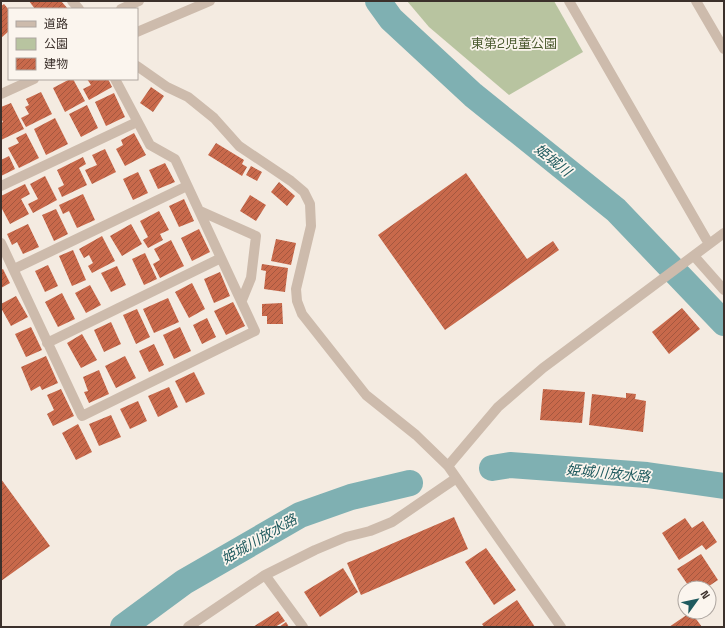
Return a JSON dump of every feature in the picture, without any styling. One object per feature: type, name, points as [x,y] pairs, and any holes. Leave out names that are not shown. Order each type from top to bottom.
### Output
[{"type":"street","points":[[123,8],[139,1]]},
{"type":"street","points":[[138,32],[210,1]]},
{"type":"street","points":[[568,1],[709,244]]},
{"type":"street","points":[[696,1],[724,49]]},
{"type":"street","points":[[138,67],[167,87],[188,97],[214,118],[239,146],[291,181],[304,192],[310,204],[312,226],[296,289],[297,301],[302,314],[366,395],[416,435],[448,466],[455,479],[562,627]]},
{"type":"street","points":[[1,94],[32,80]]},
{"type":"street","points":[[1,243],[82,416],[255,331],[242,300],[175,159],[150,145],[116,80]]},
{"type":"street","points":[[1,186],[137,122]]},
{"type":"street","points":[[14,269],[187,186]]},
{"type":"street","points":[[200,211],[256,236],[251,278],[242,300]]},
{"type":"street","points":[[448,466],[498,407],[543,368],[658,284],[724,233]]},
{"type":"street","points":[[694,256],[724,290]]},
{"type":"street","points":[[47,343],[221,258]]},
{"type":"street","points":[[188,627],[265,575],[315,550],[346,537],[370,531],[392,522],[455,479]]},
{"type":"street","points":[[265,575],[303,627]]},
{"type":"green space","name":"東第2児童公園","points":[[407,1],[554,1],[583,52],[509,95],[429,27]]},
{"type":"building","points":[[29,1],[61,1],[67,8],[34,8]]},
{"type":"building","points":[[4,4],[8,9],[8,32],[1,38],[1,6]]},
{"type":"building","points":[[68,80],[74,80],[85,101],[65,112],[53,88]]},
{"type":"building","points":[[88,80],[108,80],[112,87],[89,100],[83,89],[91,85]]},
{"type":"building","points":[[151,87],[164,96],[153,112],[140,103]]},
{"type":"building","points":[[41,92],[52,114],[26,127],[21,118],[29,114],[25,107],[29,105],[26,99]]},
{"type":"building","points":[[114,93],[125,117],[106,126],[95,102]]},
{"type":"building","points":[[11,103],[24,129],[1,140],[1,123],[3,122],[1,118],[1,107]]},
{"type":"building","points":[[87,105],[98,128],[81,137],[69,114]]},
{"type":"building","points":[[55,118],[68,144],[46,155],[34,129]]},
{"type":"building","points":[[26,133],[39,158],[19,168],[8,148],[19,143],[16,138]]},
{"type":"building","points":[[134,133],[146,155],[125,166],[116,149],[123,145],[121,140]]},
{"type":"building","points":[[216,143],[244,160],[242,164],[247,167],[242,176],[208,155]]},
{"type":"building","points":[[105,149],[116,172],[92,184],[85,170],[97,165],[92,155]]},
{"type":"building","points":[[9,156],[15,169],[1,176],[1,160]]},
{"type":"building","points":[[83,157],[86,164],[79,168],[87,185],[62,197],[58,188],[64,185],[57,170]]},
{"type":"building","points":[[165,163],[175,182],[158,189],[149,170]]},
{"type":"building","points":[[251,166],[262,172],[257,181],[246,175]]},
{"type":"building","points":[[138,172],[148,193],[133,200],[123,179]]},
{"type":"building","points":[[466,173],[527,259],[553,241],[559,250],[445,330],[378,235]]},
{"type":"building","points":[[45,176],[57,200],[33,213],[28,204],[38,199],[30,184]]},
{"type":"building","points":[[279,182],[295,196],[287,206],[271,192]]},
{"type":"building","points":[[25,184],[30,194],[21,199],[29,214],[10,224],[1,207],[1,196]]},
{"type":"building","points":[[83,194],[95,220],[77,228],[69,211],[63,214],[59,205]]},
{"type":"building","points":[[250,195],[266,205],[256,221],[240,211]]},
{"type":"building","points":[[184,199],[194,221],[179,227],[169,206]]},
{"type":"building","points":[[56,209],[68,234],[54,241],[42,215]]},
{"type":"building","points":[[159,211],[169,230],[160,234],[163,240],[148,248],[143,240],[148,237],[140,221]]},
{"type":"building","points":[[28,224],[39,247],[23,254],[17,242],[12,245],[7,234]]},
{"type":"building","points":[[131,224],[142,244],[122,256],[110,236]]},
{"type":"building","points":[[199,229],[210,252],[192,261],[181,238]]},
{"type":"building","points":[[102,236],[115,261],[92,273],[88,266],[93,263],[89,255],[84,258],[79,249]]},
{"type":"building","points":[[276,239],[296,243],[291,265],[271,261]]},
{"type":"building","points":[[171,240],[184,266],[160,278],[153,264],[160,260],[154,249]]},
{"type":"building","points":[[73,250],[86,280],[72,286],[59,256]]},
{"type":"building","points":[[145,253],[157,279],[144,285],[132,259]]},
{"type":"building","points":[[262,264],[288,268],[285,292],[264,289],[266,271],[261,270]]},
{"type":"building","points":[[48,265],[58,286],[45,292],[35,271]]},
{"type":"building","points":[[117,266],[126,285],[111,292],[101,273]]},
{"type":"building","points":[[3,269],[10,283],[1,288],[1,270]]},
{"type":"building","points":[[220,272],[230,296],[214,303],[204,279]]},
{"type":"building","points":[[192,283],[205,309],[189,318],[175,292]]},
{"type":"building","points":[[90,285],[101,305],[86,313],[75,293]]},
{"type":"building","points":[[62,293],[75,319],[58,327],[45,302]]},
{"type":"building","points":[[16,296],[28,317],[11,326],[1,308],[1,304]]},
{"type":"building","points":[[168,298],[179,322],[154,333],[143,309]]},
{"type":"building","points":[[233,302],[245,326],[226,335],[214,311]]},
{"type":"building","points":[[282,303],[283,324],[267,324],[267,316],[262,316],[262,304]]},
{"type":"building","points":[[682,308],[700,329],[669,354],[652,332]]},
{"type":"building","points":[[137,309],[150,337],[136,344],[123,315]]},
{"type":"building","points":[[207,318],[216,337],[202,344],[193,325]]},
{"type":"building","points":[[111,322],[121,344],[104,352],[94,330]]},
{"type":"building","points":[[31,327],[42,350],[26,357],[15,334]]},
{"type":"building","points":[[180,327],[191,351],[174,359],[163,335]]},
{"type":"building","points":[[82,334],[97,360],[81,368],[67,343]]},
{"type":"building","points":[[154,344],[164,365],[149,372],[139,351]]},
{"type":"building","points":[[46,356],[58,383],[42,390],[40,386],[31,391],[21,367]]},
{"type":"building","points":[[125,356],[136,378],[116,388],[105,366]]},
{"type":"building","points":[[99,370],[109,394],[89,403],[84,392],[88,391],[83,377]]},
{"type":"building","points":[[194,372],[205,394],[186,403],[175,381]]},
{"type":"building","points":[[169,387],[178,407],[158,417],[148,396]]},
{"type":"building","points":[[61,389],[74,416],[53,426],[47,414],[54,410],[47,395]]},
{"type":"building","points":[[543,389],[585,392],[582,423],[540,420]]},
{"type":"building","points":[[626,393],[636,394],[635,399],[646,401],[643,432],[589,425],[592,394],[626,398]]},
{"type":"building","points":[[138,401],[147,421],[130,429],[120,409]]},
{"type":"building","points":[[111,415],[121,437],[99,446],[89,424]]},
{"type":"building","points":[[78,424],[92,452],[76,460],[62,433]]},
{"type":"building","points":[[1,479],[50,546],[1,581]]},
{"type":"building","points":[[454,517],[468,549],[361,595],[347,563]]},
{"type":"building","points":[[685,518],[692,528],[703,521],[717,542],[706,550],[702,545],[679,560],[662,533]]},
{"type":"building","points":[[486,548],[516,590],[494,605],[465,562]]},
{"type":"building","points":[[701,554],[718,580],[685,580],[677,569]]},
{"type":"building","points":[[343,568],[358,592],[320,617],[304,592]]},
{"type":"building","points":[[517,600],[535,627],[484,627],[482,624]]},
{"type":"building","points":[[278,611],[285,621],[275,627],[253,627]]},
{"type":"building","points":[[679,620],[697,620],[702,627],[669,627]]},
{"type":"building","points":[[286,622],[289,627],[279,627]]},
{"type":"waterway","name":"姫城川","points":[[378,1],[391,19],[473,95],[616,210],[724,323]]},
{"type":"waterway","name":"姫城川放水路","points":[[492,468],[510,465],[647,475],[724,486]]},
{"type":"waterway","name":"姫城川放水路","points":[[123,627],[184,582],[300,515],[351,497],[410,483]]}]
